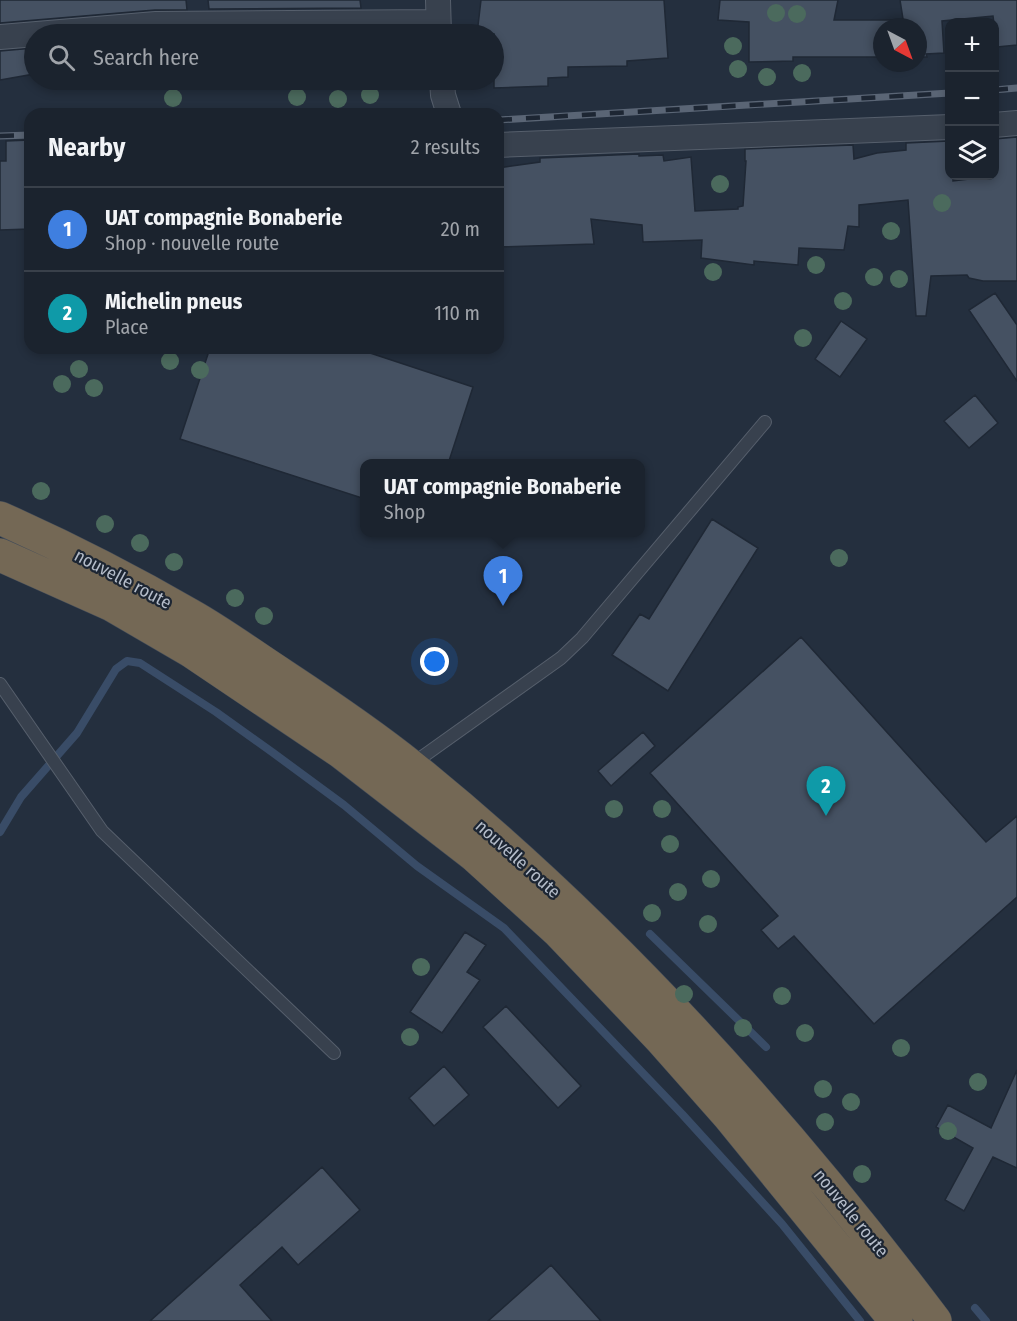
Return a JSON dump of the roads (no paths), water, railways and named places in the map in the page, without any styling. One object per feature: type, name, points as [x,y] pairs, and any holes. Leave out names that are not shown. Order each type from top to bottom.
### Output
[{"type":"highway","name":"nouvelle route","points":[[0,518],[76,552],[192,616],[339,712],[410,765],[482,826],[579,914],[735,1075],[843,1201],[935,1321]]},
{"type":"highway","name":"nouvelle route","points":[[0,555],[112,605],[191,651],[341,752],[474,855],[560,932],[660,1038],[729,1116],[896,1321]]},
{"type":"street","points":[[156,24],[438,19]]},
{"type":"street","points":[[0,37],[24,35]]},
{"type":"street","points":[[443,90],[447,108]]},
{"type":"street","points":[[999,124],[1017,123]]},
{"type":"street","points":[[504,145],[945,128]]},
{"type":"lane","points":[[410,765],[561,658],[582,638],[765,422]]},
{"type":"lane","points":[[0,684],[102,831],[334,1053]]},
{"type":"waterway","points":[[0,832],[21,797],[77,733],[116,669],[127,661],[140,663],[216,712],[272,752],[344,805],[417,866],[504,928],[682,1114],[782,1224],[860,1321]]},
{"type":"waterway","points":[[650,934],[766,1047]]},
{"type":"waterway","points":[[975,1308],[986,1321]]},
{"type":"railway","points":[[999,90],[1017,88]]},
{"type":"railway","points":[[504,120],[945,93]]},
{"type":"railway","points":[[0,136],[24,135]]},
{"type":"place","name":"UAT compagnie Bonaberie","points":[[503,606]]},
{"type":"place","name":"Michelin pneus","points":[[826,816]]}]
